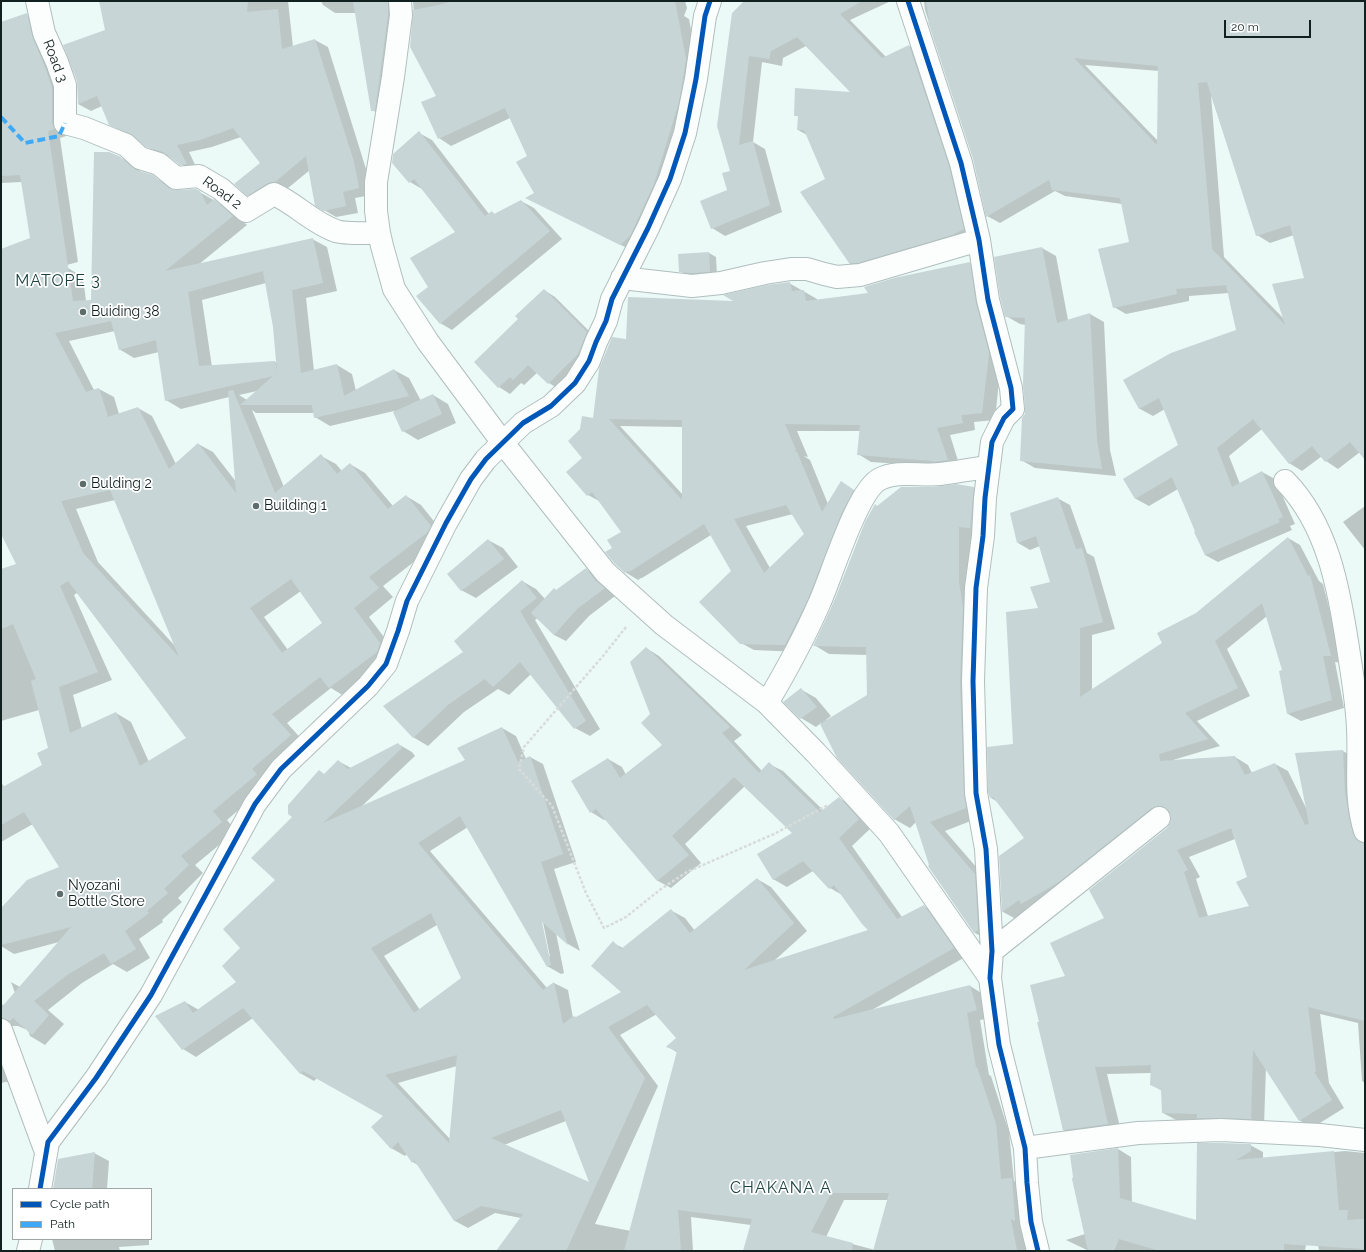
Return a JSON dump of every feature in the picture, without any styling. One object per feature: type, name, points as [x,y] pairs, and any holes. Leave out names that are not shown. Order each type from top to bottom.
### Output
[{"type":"street","name":"Road 3","points":[[37,1],[44,33],[65,85],[65,123]]},
{"type":"street","points":[[400,1],[401,15],[393,76],[376,182],[376,211],[379,234],[394,289],[428,342],[504,443],[605,572],[664,625],[767,703],[816,753],[889,833],[990,978]]},
{"type":"street","points":[[40,1188],[48,1142],[96,1078],[151,995],[255,804],[281,769],[368,686],[386,664],[407,601],[446,522],[471,479],[486,459],[523,424],[550,406],[575,383],[590,361],[596,342],[606,321],[612,299],[648,228],[670,179],[685,132],[696,79],[705,16],[710,1]]},
{"type":"street","points":[[908,1],[961,163],[979,240],[988,300],[1011,388],[1013,409],[1004,418],[992,442],[988,467],[983,536],[976,588],[972,681],[976,793],[986,850],[992,951],[990,978],[999,1045],[1025,1148],[1031,1222],[1038,1251]]},
{"type":"street","name":"Road 2","points":[[65,123],[84,128],[126,145],[140,158],[159,164],[176,178],[199,176],[221,189],[246,211],[274,194],[283,198],[319,223],[337,232],[379,234]]},
{"type":"street","points":[[622,278],[692,286],[721,283],[791,269],[807,269],[837,277],[860,275],[979,240]]},
{"type":"street","points":[[767,703],[785,673],[820,602],[858,508],[868,490],[879,479],[896,475],[938,474],[988,467]]},
{"type":"street","points":[[1285,481],[1293,489],[1315,524],[1330,560],[1342,610],[1352,674],[1358,729],[1357,788],[1361,820],[1365,831]]},
{"type":"street","points":[[992,951],[1159,818]]},
{"type":"street","points":[[1,1030],[46,1152]]},
{"type":"street","points":[[1025,1148],[1138,1133],[1221,1130],[1320,1135],[1365,1140]]},
{"type":"street","points":[[28,1251],[31,1240]]},
{"type":"path","points":[[642,605],[631,622],[603,656],[524,747],[519,769],[552,806],[586,893],[604,928],[626,917],[661,889],[687,872],[774,834],[830,805],[828,797]]},
{"type":"building","points":[[99,1],[248,1],[247,12],[278,9],[282,49],[315,39],[354,162],[359,188],[343,192],[346,206],[323,211],[315,206],[306,156],[275,182],[268,183],[247,196],[234,184],[260,163],[233,128],[200,140],[177,145],[187,164],[180,165],[163,152],[146,147],[131,134],[109,125],[97,96],[78,104],[77,81],[63,45],[105,30]]},
{"type":"building","points":[[353,1],[388,1],[388,15],[375,111],[371,111]]},
{"type":"building","points":[[452,1],[675,1],[686,59],[679,102],[654,184],[630,236],[620,245],[525,198],[534,193],[516,162],[527,156],[505,108],[438,139],[421,102],[436,96],[410,47],[413,10]]},
{"type":"building","points":[[744,1],[862,1],[840,14],[882,58],[909,45],[949,166],[964,229],[952,235],[858,263],[849,263],[800,192],[825,179],[804,130],[797,130],[798,116],[794,116],[795,88],[850,92],[797,37],[771,51],[769,59],[749,56],[739,145],[753,141],[770,205],[711,229],[700,201],[727,190],[722,173],[730,171],[717,126],[732,13]]},
{"type":"building","points":[[926,1],[1365,1],[1365,460],[1350,442],[1325,462],[1312,446],[1289,464],[1253,419],[1217,448],[1232,487],[1262,471],[1283,517],[1278,519],[1280,522],[1205,555],[1172,477],[1135,499],[1123,479],[1178,445],[1159,398],[1139,409],[1123,380],[1171,353],[1236,330],[1226,285],[1176,289],[1177,294],[1113,308],[1098,249],[1129,242],[1120,198],[1052,190],[1049,180],[986,217],[973,159],[928,22]],"holes":[[[1074,58],[1158,66],[1157,145]],[[1207,82],[1256,236],[1290,225],[1304,278],[1272,284],[1285,325],[1212,249],[1198,83]]]},
{"type":"building","points":[[27,13],[33,38],[52,87],[52,123],[54,129],[48,131],[73,301],[91,300],[94,152],[109,152],[119,156],[136,170],[153,175],[169,188],[177,190],[196,189],[200,191],[207,205],[214,199],[233,216],[165,271],[313,238],[323,283],[292,290],[301,373],[337,364],[344,396],[394,369],[409,396],[314,418],[312,405],[240,405],[273,376],[165,401],[156,340],[119,350],[111,321],[55,333],[86,392],[99,388],[108,417],[138,407],[169,469],[198,443],[236,493],[228,391],[233,390],[275,493],[321,454],[337,474],[350,463],[388,509],[406,495],[431,526],[428,532],[369,577],[379,588],[354,608],[380,643],[377,652],[329,688],[320,677],[272,714],[291,735],[252,769],[257,774],[213,811],[222,822],[181,856],[189,865],[164,889],[168,893],[147,911],[149,913],[125,931],[136,949],[111,964],[104,953],[67,975],[34,1001],[49,1015],[32,1035],[13,1018],[10,1021],[1,1018],[1,1008],[71,927],[1,945],[1,908],[27,880],[59,867],[24,812],[1,825],[1,788],[42,765],[37,753],[48,748],[31,681],[36,679],[13,624],[1,629],[1,569],[16,564],[1,534],[1,249],[30,238],[20,175],[1,176],[1,22]],"holes":[[[263,271],[273,327],[277,372],[275,361],[199,366],[188,292]],[[110,490],[179,657],[83,553],[61,501]],[[291,579],[322,623],[282,653],[250,608]],[[68,581],[186,738],[140,766],[116,712],[70,733],[59,687],[98,672],[60,586]]]},
{"type":"building","points":[[419,131],[485,216],[492,211],[494,214],[521,200],[550,231],[440,324],[416,296],[428,287],[410,258],[455,232],[414,179],[409,183],[392,163],[393,154]]},
{"type":"building","points":[[1042,247],[1057,323],[1090,313],[1097,441],[1102,469],[1020,461],[1022,418],[1025,414],[1023,384],[1025,318],[1005,317],[1000,297],[994,257]]},
{"type":"building","points":[[709,252],[710,272],[679,272],[678,254]]},
{"type":"building","points":[[970,262],[976,303],[989,353],[982,413],[961,415],[963,423],[937,428],[948,460],[932,462],[934,461],[857,455],[860,425],[785,424],[796,450],[794,450],[797,452],[822,512],[841,481],[854,490],[842,512],[808,599],[785,645],[740,644],[699,602],[731,571],[704,524],[629,572],[628,571],[625,573],[614,563],[605,552],[612,548],[607,540],[621,532],[592,492],[587,496],[566,472],[582,458],[568,441],[580,429],[582,416],[593,418],[599,369],[612,337],[626,339],[628,297],[733,301],[723,295],[767,285],[790,282],[792,291],[804,290],[806,301],[868,293],[864,287],[894,278]],"holes":[[[609,419],[682,420],[682,500]],[[786,505],[804,534],[764,573],[734,519]]]},
{"type":"building","points":[[544,289],[587,332],[578,354],[548,384],[528,365],[513,380],[510,377],[498,388],[474,362],[518,319],[515,316]]},
{"type":"building","points":[[433,394],[442,414],[402,432],[393,412]]},
{"type":"building","points":[[956,484],[974,487],[970,528],[959,527],[959,582],[963,607],[960,682],[964,793],[966,808],[930,822],[975,874],[978,930],[974,933],[928,866],[929,865],[910,806],[894,820],[837,758],[820,724],[867,695],[866,647],[813,646],[831,609],[865,522],[875,504],[877,506],[901,487],[933,487]]},
{"type":"building","points":[[1058,497],[1076,549],[1082,548],[1103,622],[1080,628],[1080,697],[1162,643],[1157,633],[1196,613],[1288,537],[1308,576],[1310,575],[1331,656],[1323,656],[1332,700],[1287,714],[1279,671],[1282,670],[1262,603],[1215,641],[1238,688],[1185,713],[1208,739],[1159,754],[1160,761],[1235,756],[1245,775],[1275,763],[1305,825],[1309,824],[1295,753],[1343,750],[1345,793],[1353,834],[1361,843],[1365,843],[1365,1021],[1308,1007],[1316,1072],[1314,1072],[1332,1100],[1299,1121],[1253,1050],[1251,1119],[1197,1118],[1197,1114],[1162,1113],[1161,1090],[1150,1085],[1151,1065],[1095,1067],[1108,1124],[1063,1130],[1037,1022],[1039,1022],[1030,985],[1065,976],[1050,943],[1104,918],[1089,890],[1167,828],[1171,817],[1169,811],[1164,807],[1158,806],[1152,808],[1059,882],[1021,904],[1019,900],[1002,912],[999,856],[1024,838],[993,797],[990,798],[988,792],[987,747],[1013,744],[1006,612],[1038,608],[1030,587],[1050,582],[1036,536],[1017,543],[1010,513]],"holes":[[[1231,828],[1247,877],[1236,882],[1249,906],[1199,918],[1184,872],[1188,870],[1177,850]]]},
{"type":"building","points":[[488,539],[504,559],[461,591],[447,574]]},
{"type":"building","points":[[586,568],[595,580],[605,588],[577,609],[554,635],[531,613],[554,588],[556,590]]},
{"type":"building","points":[[522,580],[537,598],[520,611],[586,721],[574,729],[520,662],[493,687],[485,679],[449,704],[413,738],[383,706],[463,652],[454,641]]},
{"type":"building","points":[[646,647],[730,727],[722,733],[759,773],[769,762],[820,812],[839,797],[859,819],[839,838],[897,919],[924,905],[954,948],[833,1017],[834,1019],[970,985],[977,1010],[967,1013],[976,1068],[977,1067],[996,1124],[1001,1179],[1012,1178],[1015,1221],[1011,1219],[1017,1251],[873,1251],[889,1193],[831,1193],[811,1232],[853,1243],[852,1251],[743,1251],[752,1219],[678,1210],[681,1251],[624,1251],[677,1051],[666,1047],[676,1038],[647,1005],[608,1027],[645,1078],[566,1251],[496,1251],[523,1214],[481,1206],[454,1221],[414,1160],[412,1163],[398,1142],[391,1149],[371,1127],[383,1116],[303,1071],[300,1074],[243,1008],[182,1050],[155,1016],[185,1001],[193,1013],[236,982],[222,966],[240,948],[223,929],[275,880],[251,858],[292,817],[288,814],[288,805],[319,770],[324,774],[338,760],[348,769],[398,743],[402,748],[323,823],[465,760],[457,748],[502,727],[518,762],[530,756],[563,854],[541,862],[568,945],[542,922],[551,965],[547,967],[460,816],[418,843],[543,990],[554,982],[563,1024],[574,1016],[576,1017],[621,992],[591,966],[613,941],[621,949],[671,909],[690,933],[757,878],[794,923],[744,970],[868,930],[834,885],[829,889],[803,861],[773,880],[757,854],[792,833],[734,777],[672,836],[689,855],[657,881],[596,809],[590,813],[571,781],[608,758],[620,778],[662,745],[641,723],[650,714],[630,662]],"holes":[[[431,913],[461,978],[414,1013],[371,948]],[[457,1055],[449,1143],[385,1075]],[[561,1110],[589,1182],[491,1138]]]},
{"type":"building","points":[[801,688],[817,707],[800,719],[783,702]]},
{"type":"building","points":[[1197,1143],[1251,1144],[1251,1151],[1236,1160],[1334,1151],[1339,1210],[1348,1210],[1347,1220],[1365,1219],[1365,1249],[1284,1244],[1284,1251],[1160,1251],[1119,1239],[1114,1251],[1088,1251],[1072,1179],[1070,1155],[1118,1148],[1120,1198],[1196,1220]]},
{"type":"building","points":[[95,1152],[92,1188],[53,1188],[58,1159]]},
{"type":"marked path","points":[[1,117],[25,143],[59,136],[65,123]]},
{"type":"cycle path","points":[[40,1188],[48,1142],[96,1078],[151,995],[255,804],[281,769],[368,686],[386,664],[407,601],[446,523],[471,479],[486,459],[523,423],[551,406],[575,383],[589,361],[606,321],[612,299],[648,228],[670,179],[685,133],[696,79],[705,16],[710,1]]},
{"type":"cycle path","points":[[908,1],[961,163],[979,240],[988,300],[1011,388],[1013,409],[1004,418],[992,442],[985,498],[983,536],[976,588],[973,681],[976,793],[986,849],[992,951],[990,978],[999,1045],[1025,1148],[1031,1222],[1038,1251]]},
{"type":"place","name":"Buiding 38","points":[[83,312]]},
{"type":"place","name":"Bulding 2","points":[[83,484]]},
{"type":"place","name":"Building 1","points":[[256,506]]},
{"type":"place","name":"Nyozani Bottle Store","points":[[60,894]]},
{"type":"district","name":"MATOPE 3","points":[[58,281]]},
{"type":"district","name":"CHAKANA A","points":[[781,1188]]}]
